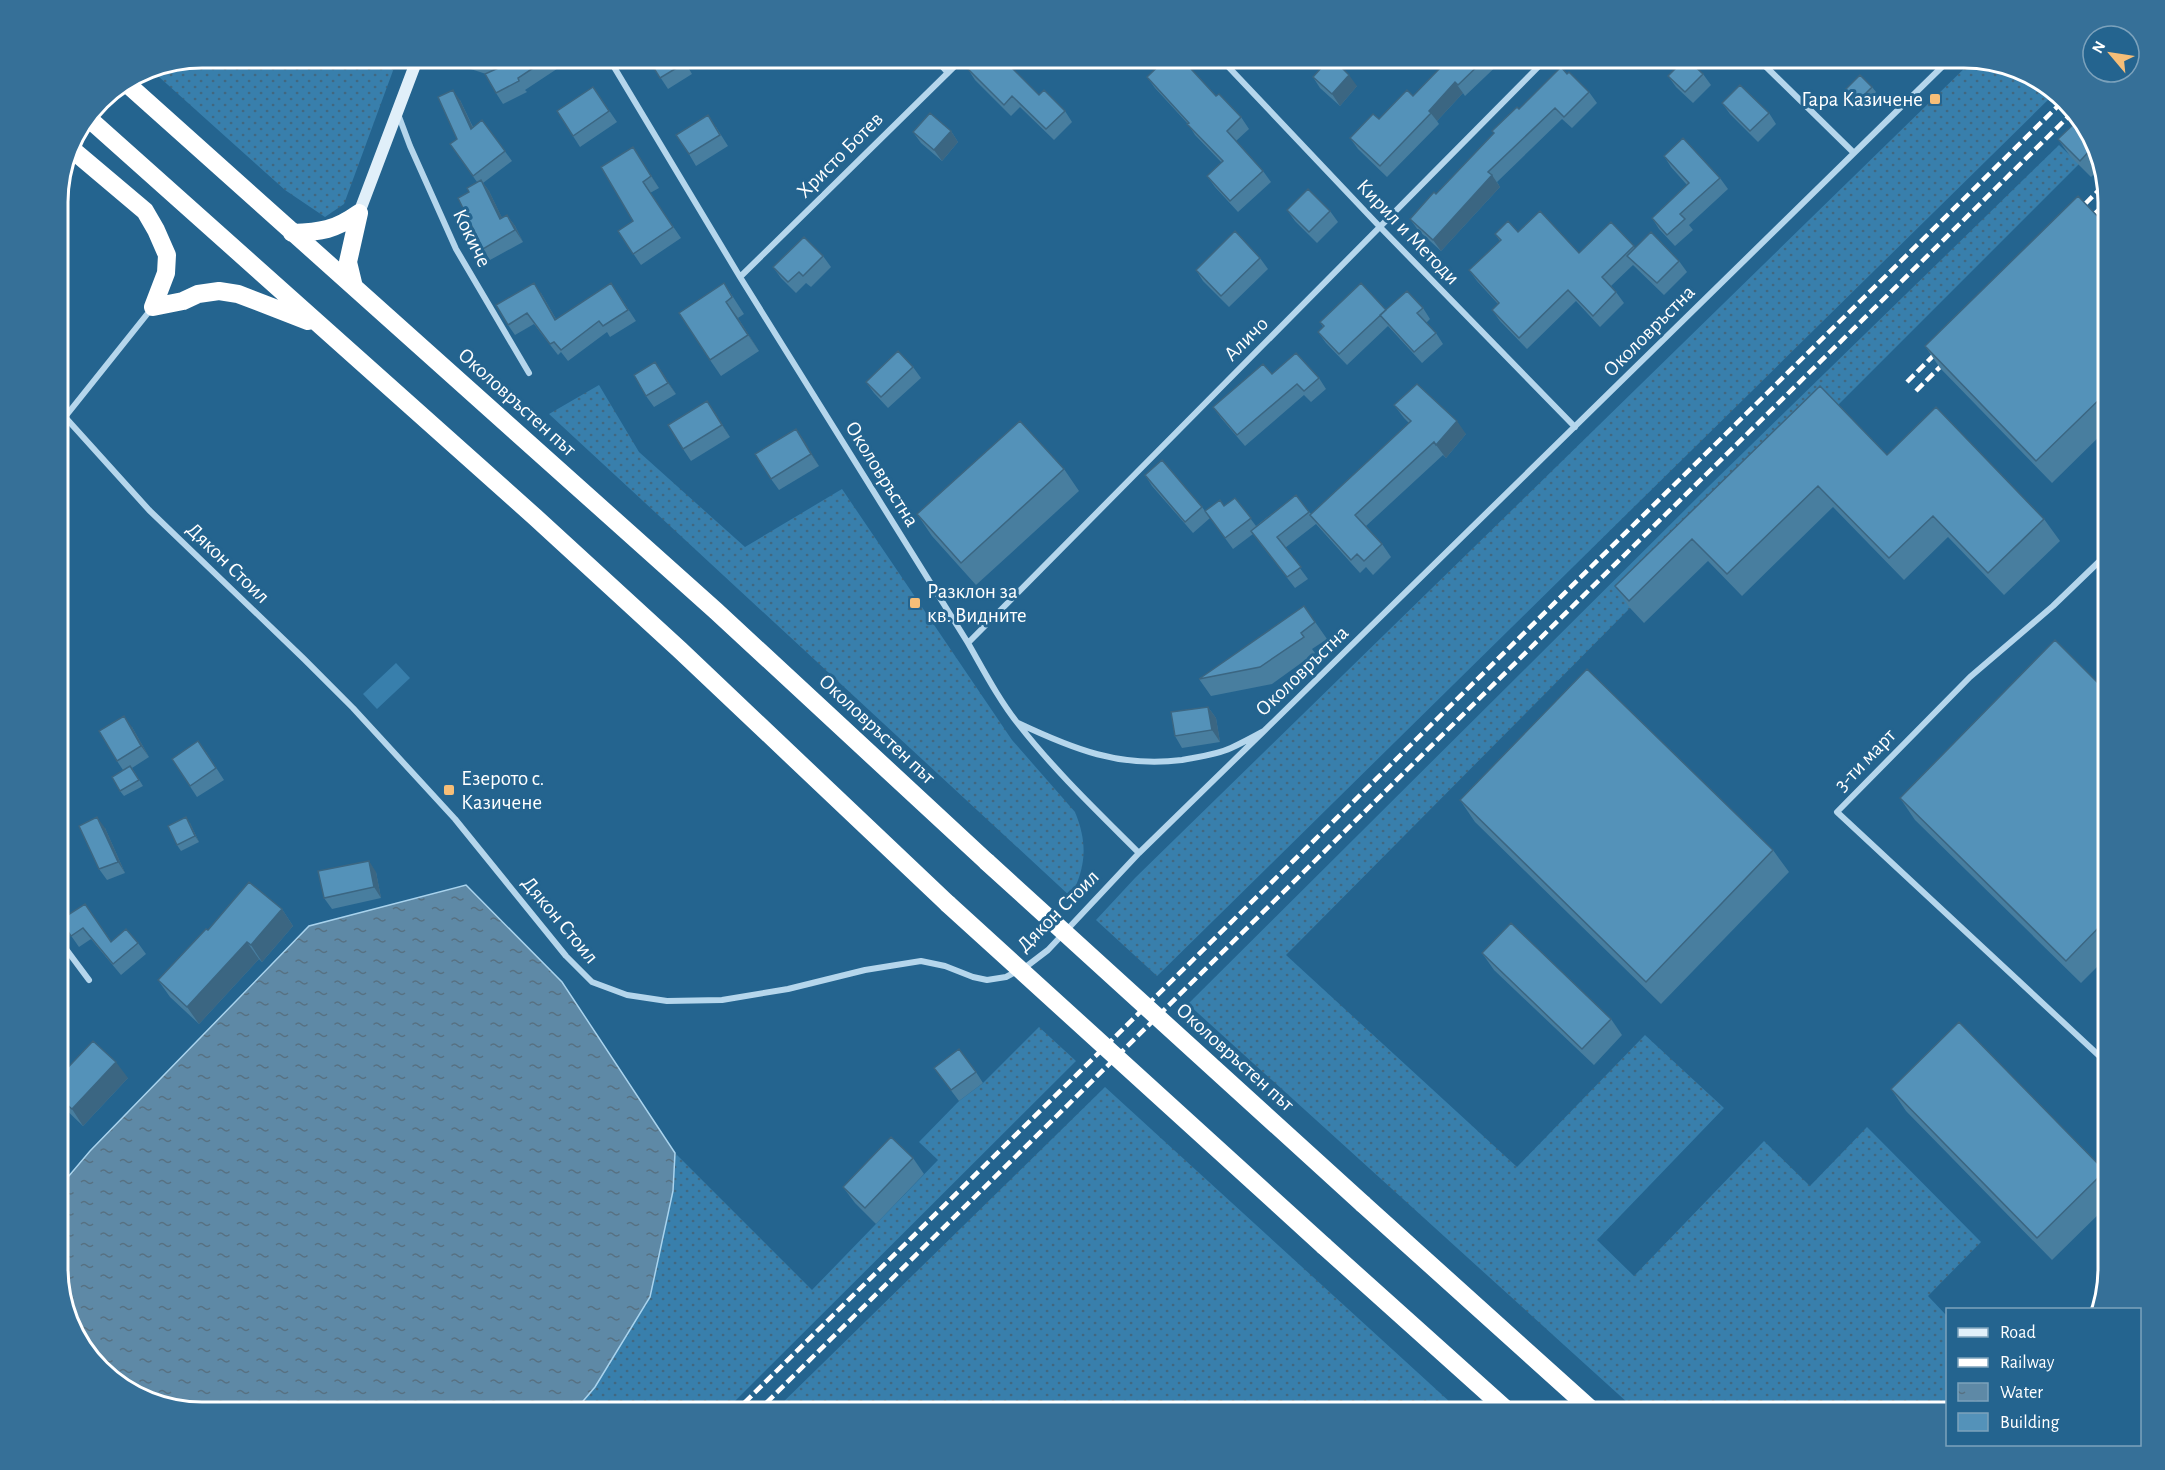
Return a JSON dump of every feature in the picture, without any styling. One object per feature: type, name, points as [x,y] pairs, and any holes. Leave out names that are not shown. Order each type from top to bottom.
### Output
[{"type":"highway","name":"Околовръстен път","points":[[131,87],[707,603],[987,862],[1583,1402]]},
{"type":"highway","points":[[93,123],[535,517],[680,650],[948,904],[1498,1402]]},
{"type":"highway","points":[[77,153],[146,211],[156,230],[167,255],[166,273],[153,307]]},
{"type":"highway","points":[[292,233],[325,231],[342,225],[359,213]]},
{"type":"highway","points":[[354,287],[348,262],[359,213]]},
{"type":"highway","points":[[153,307],[183,301],[198,294],[219,291],[238,294],[322,327]]},
{"type":"street","points":[[359,213],[414,68]]},
{"type":"street","name":"Околовръстна","points":[[615,68],[740,277],[968,643],[993,688],[1018,723],[1061,744],[1095,755],[1129,762],[1162,762],[1200,757],[1230,749],[1264,731],[1941,68]]},
{"type":"street","points":[[944,68],[948,73]]},
{"type":"street","name":"Христо Ботев","points":[[740,277],[953,68]]},
{"type":"street","name":"Кирил и Методи","points":[[1229,68],[1575,427]]},
{"type":"street","name":"Аличо","points":[[968,643],[1537,68]]},
{"type":"street","points":[[1767,68],[1854,153]]},
{"type":"street","name":"Кокиче","points":[[398,112],[410,146],[456,249],[529,373]]},
{"type":"street","points":[[68,413],[153,307]]},
{"type":"street","name":"Дякон Стоил","points":[[68,420],[148,510],[304,658],[353,708],[455,819],[566,956],[592,982],[627,994],[657,999],[711,1000],[788,989],[865,970],[921,962],[945,966],[987,980],[1006,977],[1027,966],[1048,950],[1139,853],[1264,731]]},
{"type":"street","name":"3-ти март","points":[[2098,563],[2053,606],[1970,677],[1838,812],[2098,1055]]},
{"type":"street","points":[[1018,723],[1049,762],[1139,853]]},
{"type":"street","points":[[68,952],[89,980]]},
{"type":"shaded area","points":[[192,68],[394,68],[344,204],[325,217],[285,190],[157,75]]},
{"type":"shaded area","points":[[1965,68],[1999,72],[2023,81],[2049,99],[1157,976],[1096,920],[1135,878]]},
{"type":"shaded area","points":[[2059,145],[2079,164],[1835,408],[1630,608],[1286,955],[1517,1167],[1645,1035],[1724,1108],[1597,1240],[1634,1276],[1764,1141],[1810,1186],[1867,1127],[1981,1242],[1928,1296],[1946,1315],[1946,1402],[1627,1402],[1188,1004],[1708,487]]},
{"type":"shaded area","points":[[599,385],[639,452],[745,547],[842,489],[1012,740],[1075,812],[1082,834],[1084,855],[1080,875],[1071,897],[549,414]]},
{"type":"shaded area","points":[[396,663],[410,678],[377,709],[363,694]]},
{"type":"shaded area","points":[[1039,1027],[1076,1061],[734,1402],[582,1402],[595,1387],[650,1297],[673,1191],[675,1153],[812,1290],[938,1160],[919,1142],[959,1101],[983,1083]]},
{"type":"shaded area","points":[[1105,1087],[1450,1402],[783,1402]]},
{"type":"water","points":[[466,885],[562,982],[675,1153],[673,1191],[650,1297],[595,1387],[582,1402],[184,1401],[166,1398],[142,1389],[127,1380],[107,1363],[85,1336],[70,1295],[68,1278],[68,1177],[90,1151],[309,926]]},
{"type":"building","points":[[493,68],[533,68],[518,78],[519,81],[496,93],[485,74],[496,69]]},
{"type":"building","points":[[654,68],[677,68],[660,78]]},
{"type":"building","points":[[1012,68],[1039,95],[1044,90],[1065,111],[1046,129],[1012,96],[1004,105],[968,69]]},
{"type":"building","points":[[1156,68],[1190,68],[1216,96],[1219,94],[1241,117],[1227,131],[1263,171],[1230,201],[1207,176],[1223,161],[1187,124],[1189,123],[1147,77]]},
{"type":"building","points":[[1321,68],[1342,68],[1349,75],[1332,94],[1313,77]]},
{"type":"building","points":[[1440,68],[1476,68],[1458,85],[1455,82],[1429,111],[1431,113],[1380,166],[1350,138],[1373,114],[1379,119],[1407,90],[1413,96]]},
{"type":"building","points":[[1560,68],[1567,74],[1569,72],[1589,92],[1564,117],[1555,108],[1488,172],[1492,175],[1433,240],[1410,219],[1494,133],[1492,131],[1517,107],[1519,109]]},
{"type":"building","points":[[1676,68],[1697,68],[1703,74],[1685,92],[1668,76]]},
{"type":"building","points":[[1860,75],[1872,87],[1854,105],[1842,93]]},
{"type":"building","points":[[1740,85],[1769,113],[1750,131],[1722,103]]},
{"type":"building","points":[[593,87],[609,111],[573,136],[557,111]]},
{"type":"building","points":[[453,90],[471,129],[482,120],[505,151],[473,176],[450,144],[457,139],[438,97]]},
{"type":"building","points":[[930,113],[951,131],[934,150],[913,132]]},
{"type":"building","points":[[708,115],[720,135],[689,154],[676,135]]},
{"type":"building","points":[[2073,125],[2088,153],[2080,161],[2058,139]]},
{"type":"building","points":[[1683,138],[1720,178],[1680,214],[1685,219],[1667,235],[1652,218],[1689,183],[1664,156]]},
{"type":"building","points":[[633,147],[651,176],[643,182],[673,227],[633,254],[618,231],[633,221],[601,167]]},
{"type":"building","points":[[481,180],[500,219],[507,215],[515,230],[483,249],[458,198],[469,192],[467,188]]},
{"type":"building","points":[[1308,189],[1330,211],[1309,232],[1287,210]]},
{"type":"building","points":[[2078,196],[2098,217],[2098,401],[2036,461],[1925,346]]},
{"type":"building","points":[[1540,211],[1579,253],[1611,222],[1634,246],[1602,277],[1616,292],[1593,316],[1568,290],[1519,338],[1492,310],[1499,303],[1469,270],[1501,240],[1495,234],[1508,221],[1518,232]]},
{"type":"building","points":[[1235,231],[1260,258],[1221,296],[1196,270]]},
{"type":"building","points":[[1651,232],[1679,261],[1657,283],[1627,256]]},
{"type":"building","points":[[804,237],[823,256],[803,276],[799,272],[788,282],[773,267]]},
{"type":"building","points":[[534,283],[555,320],[611,283],[628,310],[603,326],[599,321],[561,350],[554,342],[550,344],[527,313],[508,325],[496,305]]},
{"type":"building","points":[[724,283],[732,297],[726,302],[748,335],[710,360],[679,313]]},
{"type":"building","points":[[1361,283],[1386,310],[1339,354],[1318,332],[1324,326],[1320,322]]},
{"type":"building","points":[[1407,291],[1423,308],[1417,313],[1436,333],[1414,352],[1380,315]]},
{"type":"building","points":[[898,351],[913,367],[881,397],[866,382]]},
{"type":"building","points":[[1296,353],[1319,378],[1304,391],[1297,384],[1237,435],[1213,407],[1263,364],[1272,374]]},
{"type":"building","points":[[655,362],[668,383],[646,396],[634,375]]},
{"type":"building","points":[[1417,384],[1457,421],[1436,445],[1434,442],[1355,515],[1382,544],[1364,561],[1357,554],[1351,560],[1310,515],[1411,421],[1394,405]]},
{"type":"building","points":[[1820,386],[1887,455],[1936,407],[2044,519],[1988,573],[1933,516],[1889,558],[1818,486],[1727,574],[1692,539],[1629,601],[1615,586]]},
{"type":"building","points":[[707,401],[722,425],[683,449],[668,425]]},
{"type":"building","points":[[1020,421],[1064,469],[961,563],[917,514]]},
{"type":"building","points":[[796,429],[811,454],[771,479],[755,454]]},
{"type":"building","points":[[1162,460],[1202,507],[1185,522],[1145,475]]},
{"type":"building","points":[[1296,495],[1309,512],[1277,537],[1301,567],[1287,577],[1251,531]]},
{"type":"building","points":[[1235,498],[1251,518],[1225,538],[1205,511],[1220,500],[1224,506]]},
{"type":"building","points":[[1304,606],[1315,622],[1301,633],[1304,637],[1260,667],[1199,679]]},
{"type":"building","points":[[2055,640],[2098,683],[2098,928],[2066,961],[1900,798]]},
{"type":"building","points":[[1587,669],[1773,850],[1646,982],[1460,800]]},
{"type":"building","points":[[1208,707],[1212,730],[1175,736],[1171,712]]},
{"type":"building","points":[[124,716],[141,746],[117,761],[99,731]]},
{"type":"building","points":[[198,741],[216,768],[190,786],[172,759]]},
{"type":"building","points":[[130,766],[139,780],[120,791],[112,777]]},
{"type":"building","points":[[97,817],[118,862],[99,869],[79,826]]},
{"type":"building","points":[[186,817],[195,836],[177,845],[168,826]]},
{"type":"building","points":[[369,861],[374,887],[324,898],[318,871]]},
{"type":"building","points":[[249,882],[282,909],[251,945],[247,942],[187,1007],[158,980],[206,929],[208,930]]},
{"type":"building","points":[[85,904],[111,942],[126,929],[138,943],[113,964],[83,928],[71,936],[68,932],[68,915]]},
{"type":"building","points":[[1511,923],[1611,1019],[1582,1049],[1482,953]]},
{"type":"building","points":[[1959,1022],[2098,1164],[2098,1178],[2037,1238],[1891,1089]]},
{"type":"building","points":[[93,1041],[116,1062],[72,1109],[68,1106],[68,1067]]},
{"type":"building","points":[[959,1049],[976,1072],[951,1090],[934,1068]]},
{"type":"building","points":[[891,1137],[913,1158],[865,1208],[843,1187]]},
{"type":"railway","points":[[745,1402],[2057,106]]},
{"type":"railway","points":[[767,1402],[2067,117]]},
{"type":"railway","points":[[2075,214],[2097,192]]},
{"type":"railway","points":[[2082,226],[2098,211]]},
{"type":"railway","points":[[1907,382],[1943,346]]},
{"type":"railway","points":[[1916,391],[1952,355]]},
{"type":"place","name":"Гара Казичене","points":[[1935,99]]},
{"type":"place","name":"Разклон за кв. Видните","points":[[915,603]]},
{"type":"place","name":"Езерото с. Казичене","points":[[449,790]]}]
